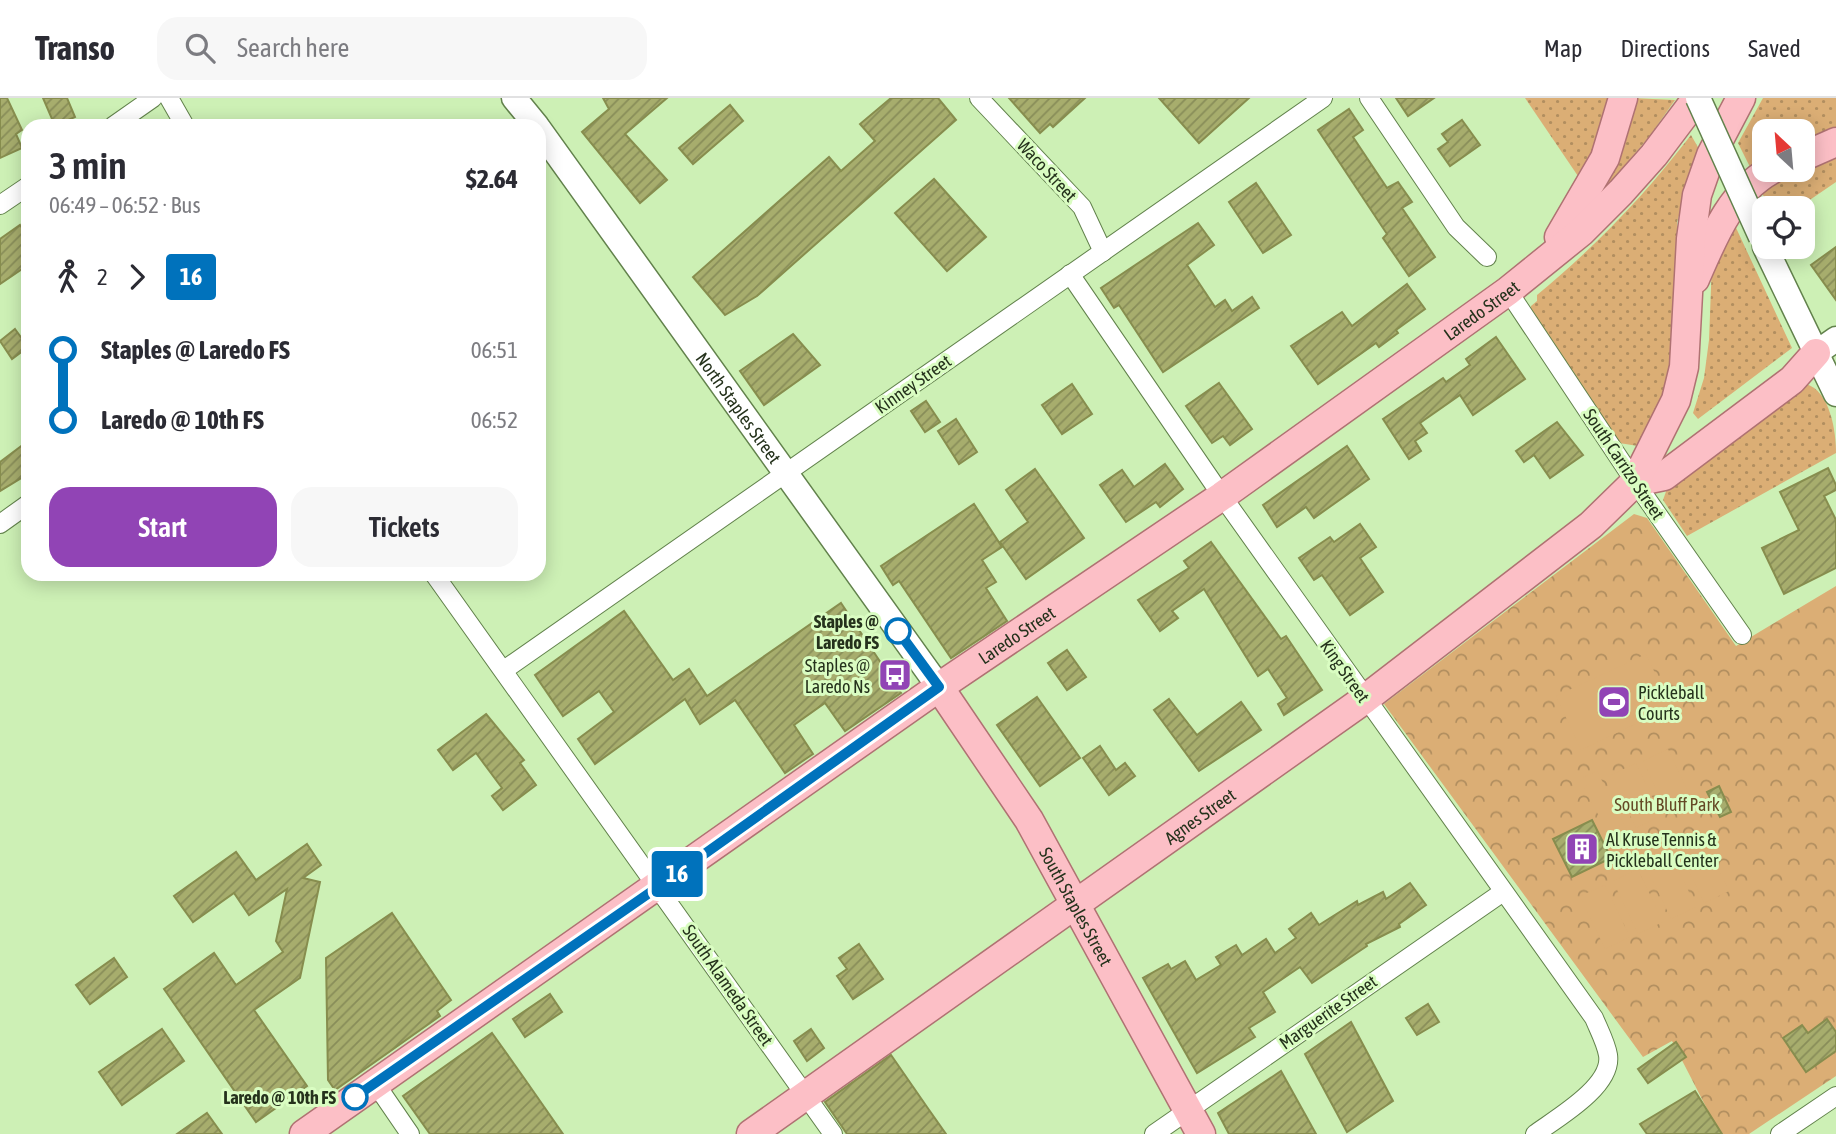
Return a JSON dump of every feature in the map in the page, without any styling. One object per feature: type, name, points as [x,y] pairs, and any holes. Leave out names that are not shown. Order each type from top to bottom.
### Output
[{"type":"main road","name":"North Staples Street","points":[[514,98],[529,119]]},
{"type":"main road","points":[[1537,268],[1592,186],[1609,147],[1623,98]]},
{"type":"main road","points":[[1698,98],[1752,218]]},
{"type":"main road","name":"Laredo Street","points":[[304,1134],[939,687],[1222,496],[1508,291],[1581,232],[1621,192],[1698,98]]},
{"type":"main road","points":[[1635,482],[1676,400],[1684,367],[1691,239],[1697,195],[1712,155],[1741,98]]},
{"type":"main road","name":"North Staples Street","points":[[546,142],[939,687]]},
{"type":"main road","points":[[1815,151],[1836,142]]},
{"type":"main road","points":[[1690,288],[1719,225],[1740,195],[1756,182]]},
{"type":"main road","points":[[1773,259],[1826,346],[1836,394]]},
{"type":"main road","points":[[1635,482],[1664,476],[1792,380],[1826,346]]},
{"type":"main road","name":"Agnes Street","points":[[751,1134],[807,1097],[1365,699],[1591,525],[1635,482]]},
{"type":"main road","name":"South Staples Street","points":[[939,687],[996,768],[1078,904],[1194,1122]]},
{"type":"street","points":[[123,119],[152,98]]},
{"type":"street","points":[[169,98],[182,119]]},
{"type":"street","name":"Waco Street","points":[[979,98],[1082,207],[1103,252]]},
{"type":"street","name":"Kinney Street","points":[[504,670],[1323,98]]},
{"type":"street","points":[[1368,98],[1457,227],[1487,257]]},
{"type":"street","points":[[0,205],[21,191]]},
{"type":"street","name":"King Street","points":[[1070,274],[1222,496],[1594,1018],[1608,1056],[1607,1071],[1582,1100],[1535,1134]]},
{"type":"street","name":"South Carrizo Street","points":[[1508,291],[1635,482],[1742,635]]},
{"type":"street","points":[[0,524],[21,509]]},
{"type":"street","name":"South Alameda Street","points":[[439,581],[833,1134]]},
{"type":"street","name":"Marguerite Street","points":[[1154,1134],[1194,1122],[1503,892]]},
{"type":"street","points":[[375,1083],[410,1134]]},
{"type":"street","points":[[1780,1134],[1798,1129],[1836,1096]]},
{"type":"green space","points":[[1525,98],[1613,98],[1582,182]]},
{"type":"green space","points":[[1631,98],[1675,100],[1649,137],[1608,185],[1602,181]]},
{"type":"green space","points":[[1763,98],[1836,98],[1836,132],[1815,142],[1815,119],[1752,119],[1752,171],[1738,143]]},
{"type":"green space","points":[[1691,135],[1699,149],[1677,222],[1676,337],[1668,378],[1655,416],[1638,446],[1619,443],[1531,311],[1531,306],[1537,301],[1537,295],[1579,258],[1656,179]]},
{"type":"green space","points":[[1836,148],[1836,182],[1815,196],[1764,196],[1758,184],[1761,182],[1815,182],[1815,162]]},
{"type":"green space","points":[[1731,217],[1792,348],[1698,419],[1693,413],[1704,378],[1709,340],[1712,262]]},
{"type":"green space","points":[[1806,384],[1814,388],[1826,403],[1833,423],[1836,453],[1687,536],[1663,500],[1669,483]]},
{"type":"green space","name":"South Bluff Park","points":[[1634,514],[1647,518],[1736,646],[1836,586],[1836,1076],[1749,1134],[1720,1134],[1672,1041],[1643,1057],[1384,704]]},
{"type":"green space","name":"Pickleball Courts","points":[[1646,654],[1671,707],[1581,750],[1556,696]]},
{"type":"green space","points":[[1668,749],[1693,802],[1668,814],[1643,761]]},
{"type":"green space","points":[[1636,763],[1661,816],[1636,828],[1611,775]]},
{"type":"green space","points":[[1597,771],[1628,832],[1626,833],[1630,842],[1616,848],[1584,788],[1587,786],[1583,777]]},
{"type":"green space","points":[[1704,839],[1729,891],[1704,903],[1679,850]]},
{"type":"green space","points":[[1671,854],[1696,907],[1671,919],[1646,866]]},
{"type":"green space","points":[[1638,869],[1663,922],[1638,934],[1613,881]]},
{"type":"green space","points":[[1605,885],[1630,937],[1605,949],[1580,896]]},
{"type":"building","points":[[0,98],[7,98],[21,128],[16,134],[21,148],[0,158]]},
{"type":"building","points":[[43,98],[67,98],[75,117],[52,119]]},
{"type":"building","points":[[603,98],[667,98],[625,134],[667,180],[640,203],[582,132],[609,109]]},
{"type":"building","points":[[891,98],[938,98],[956,120],[757,296],[725,315],[693,277],[829,157],[841,171],[875,141],[860,124]]},
{"type":"building","points":[[1009,98],[1085,98],[1053,127],[1050,124],[1040,133]]},
{"type":"building","points":[[1159,98],[1249,98],[1199,143]]},
{"type":"building","points":[[1396,98],[1434,98],[1408,116]]},
{"type":"building","points":[[730,105],[743,121],[693,164],[679,148]]},
{"type":"building","points":[[1349,109],[1363,130],[1353,137],[1387,188],[1398,182],[1412,202],[1402,208],[1435,257],[1409,276],[1383,238],[1387,234],[1318,130]]},
{"type":"building","points":[[1462,120],[1480,145],[1450,166],[1438,149],[1448,142],[1442,134]]},
{"type":"building","points":[[934,179],[986,237],[947,271],[895,213]]},
{"type":"building","points":[[1256,183],[1291,235],[1263,253],[1229,202]]},
{"type":"building","points":[[1198,223],[1214,245],[1187,265],[1215,307],[1225,300],[1232,311],[1252,297],[1259,308],[1163,372],[1119,305],[1114,308],[1101,288]]},
{"type":"building","points":[[21,226],[21,270],[0,284],[0,239]]},
{"type":"building","points":[[1836,247],[1836,300],[1811,265]]},
{"type":"building","points":[[1407,284],[1425,309],[1396,330],[1398,333],[1379,347],[1376,343],[1318,384],[1291,346],[1342,312],[1352,326]]},
{"type":"building","points":[[15,329],[21,337],[21,352],[12,359],[0,341]]},
{"type":"building","points":[[793,334],[820,365],[764,405],[740,371]]},
{"type":"building","points":[[1496,337],[1525,379],[1473,415],[1460,395],[1420,423],[1427,433],[1415,441],[1421,451],[1409,459],[1383,419],[1443,378],[1446,382],[1470,365],[1466,359]]},
{"type":"building","points":[[1219,383],[1252,429],[1230,445],[1223,436],[1212,443],[1186,406]]},
{"type":"building","points":[[1072,384],[1092,414],[1062,434],[1042,405]]},
{"type":"building","points":[[926,401],[940,422],[925,432],[911,411]]},
{"type":"building","points":[[956,419],[977,452],[959,464],[938,431]]},
{"type":"building","points":[[1557,422],[1583,455],[1550,478],[1534,455],[1524,462],[1516,451]]},
{"type":"building","points":[[21,446],[21,478],[0,491],[0,462]]},
{"type":"building","points":[[1347,446],[1369,479],[1314,518],[1306,507],[1277,527],[1263,505]]},
{"type":"building","points":[[1165,464],[1183,489],[1160,507],[1156,502],[1126,522],[1100,485],[1122,470],[1134,487]]},
{"type":"building","points":[[1828,468],[1836,485],[1836,490],[1824,496],[1836,520],[1836,568],[1784,594],[1762,548],[1799,530],[1780,492]]},
{"type":"building","points":[[1035,469],[1084,538],[1026,579],[1000,542],[1028,522],[1006,490]]},
{"type":"building","points":[[974,504],[1002,547],[982,560],[996,582],[986,588],[1007,621],[951,658],[899,581],[893,585],[881,566]]},
{"type":"building","points":[[1360,524],[1376,547],[1360,558],[1383,592],[1350,615],[1322,575],[1314,580],[1299,558],[1330,537],[1334,542]]},
{"type":"building","points":[[1211,542],[1281,639],[1286,636],[1322,690],[1284,715],[1278,704],[1287,698],[1268,669],[1258,676],[1204,589],[1172,611],[1178,618],[1160,631],[1138,600],[1189,568],[1184,561]]},
{"type":"building","points":[[841,603],[901,693],[845,731],[825,703],[794,725],[813,754],[785,773],[735,700],[700,724],[685,699],[595,764],[578,739],[614,712],[599,691],[563,716],[535,675],[624,611],[673,680],[689,669],[707,696]]},
{"type":"building","points":[[1067,650],[1086,677],[1067,690],[1048,663]]},
{"type":"building","points":[[1037,697],[1080,758],[1040,786],[997,725]]},
{"type":"building","points":[[1169,699],[1197,735],[1241,702],[1261,730],[1199,771],[1154,710]]},
{"type":"building","points":[[486,714],[524,760],[520,763],[536,785],[503,810],[492,796],[502,788],[476,753],[453,770],[438,750]]},
{"type":"building","points":[[1100,746],[1116,770],[1125,763],[1135,776],[1109,795],[1083,758]]},
{"type":"building","points":[[1719,786],[1731,812],[1720,817],[1707,792]]},
{"type":"building","name":"Al Kruse Tennis & Pickleball Center","points":[[1592,820],[1611,858],[1572,877],[1553,839]]},
{"type":"building","points":[[307,844],[321,865],[303,878],[320,882],[300,978],[254,1010],[307,1086],[256,1122],[164,989],[214,953],[236,985],[283,952],[276,941],[287,889],[249,915],[234,893],[193,922],[174,896],[236,852],[256,880]]},
{"type":"building","points":[[1410,883],[1426,905],[1399,924],[1400,927],[1366,944],[1367,946],[1312,983],[1300,967],[1263,992],[1275,1012],[1249,1028],[1255,1037],[1197,1073],[1143,978],[1168,964],[1171,969],[1185,961],[1196,980],[1221,965],[1216,957],[1236,945],[1242,955],[1266,939],[1275,953],[1296,938],[1289,929],[1311,913],[1319,925],[1357,901],[1358,905],[1383,892],[1386,899]]},
{"type":"building","points":[[392,913],[451,1000],[437,1011],[440,1016],[335,1090],[328,1080],[326,958]]},
{"type":"building","points":[[859,944],[883,979],[853,999],[837,976],[847,969],[839,958]]},
{"type":"building","points":[[114,958],[127,977],[90,1004],[76,985]]},
{"type":"building","points":[[550,994],[562,1012],[525,1037],[513,1019]]},
{"type":"building","points":[[1428,1004],[1439,1022],[1417,1035],[1406,1018]]},
{"type":"building","points":[[1827,1019],[1836,1032],[1836,1051],[1806,1072],[1783,1038],[1802,1025],[1808,1033]]},
{"type":"building","points":[[1351,1022],[1393,1101],[1347,1132],[1305,1054]]},
{"type":"building","points":[[162,1029],[184,1061],[122,1105],[99,1072]]},
{"type":"building","points":[[811,1029],[824,1048],[807,1061],[794,1041]]},
{"type":"building","points":[[492,1033],[563,1134],[430,1134],[403,1096]]},
{"type":"building","points":[[1676,1042],[1686,1057],[1648,1083],[1638,1069]]},
{"type":"building","points":[[891,1055],[946,1134],[847,1134],[825,1102]]},
{"type":"building","points":[[1281,1071],[1316,1134],[1229,1134],[1218,1113]]},
{"type":"building","points":[[1695,1091],[1722,1134],[1647,1134],[1640,1124]]},
{"type":"building","points":[[207,1113],[222,1134],[177,1134]]},
{"type":"bus line","name":"16","points":[[355,1097],[658,887],[939,687],[898,631]]},
{"type":"place","name":"Staples @ Laredo FS","points":[[898,631]]},
{"type":"place","name":"Staples @ Laredo Ns","points":[[895,675]]},
{"type":"place","name":"Pickleball Courts","points":[[1614,702]]},
{"type":"place","name":"Al Kruse Tennis & Pickleball Center","points":[[1582,849]]},
{"type":"place","name":"Laredo @ 10th FS","points":[[355,1097]]}]
